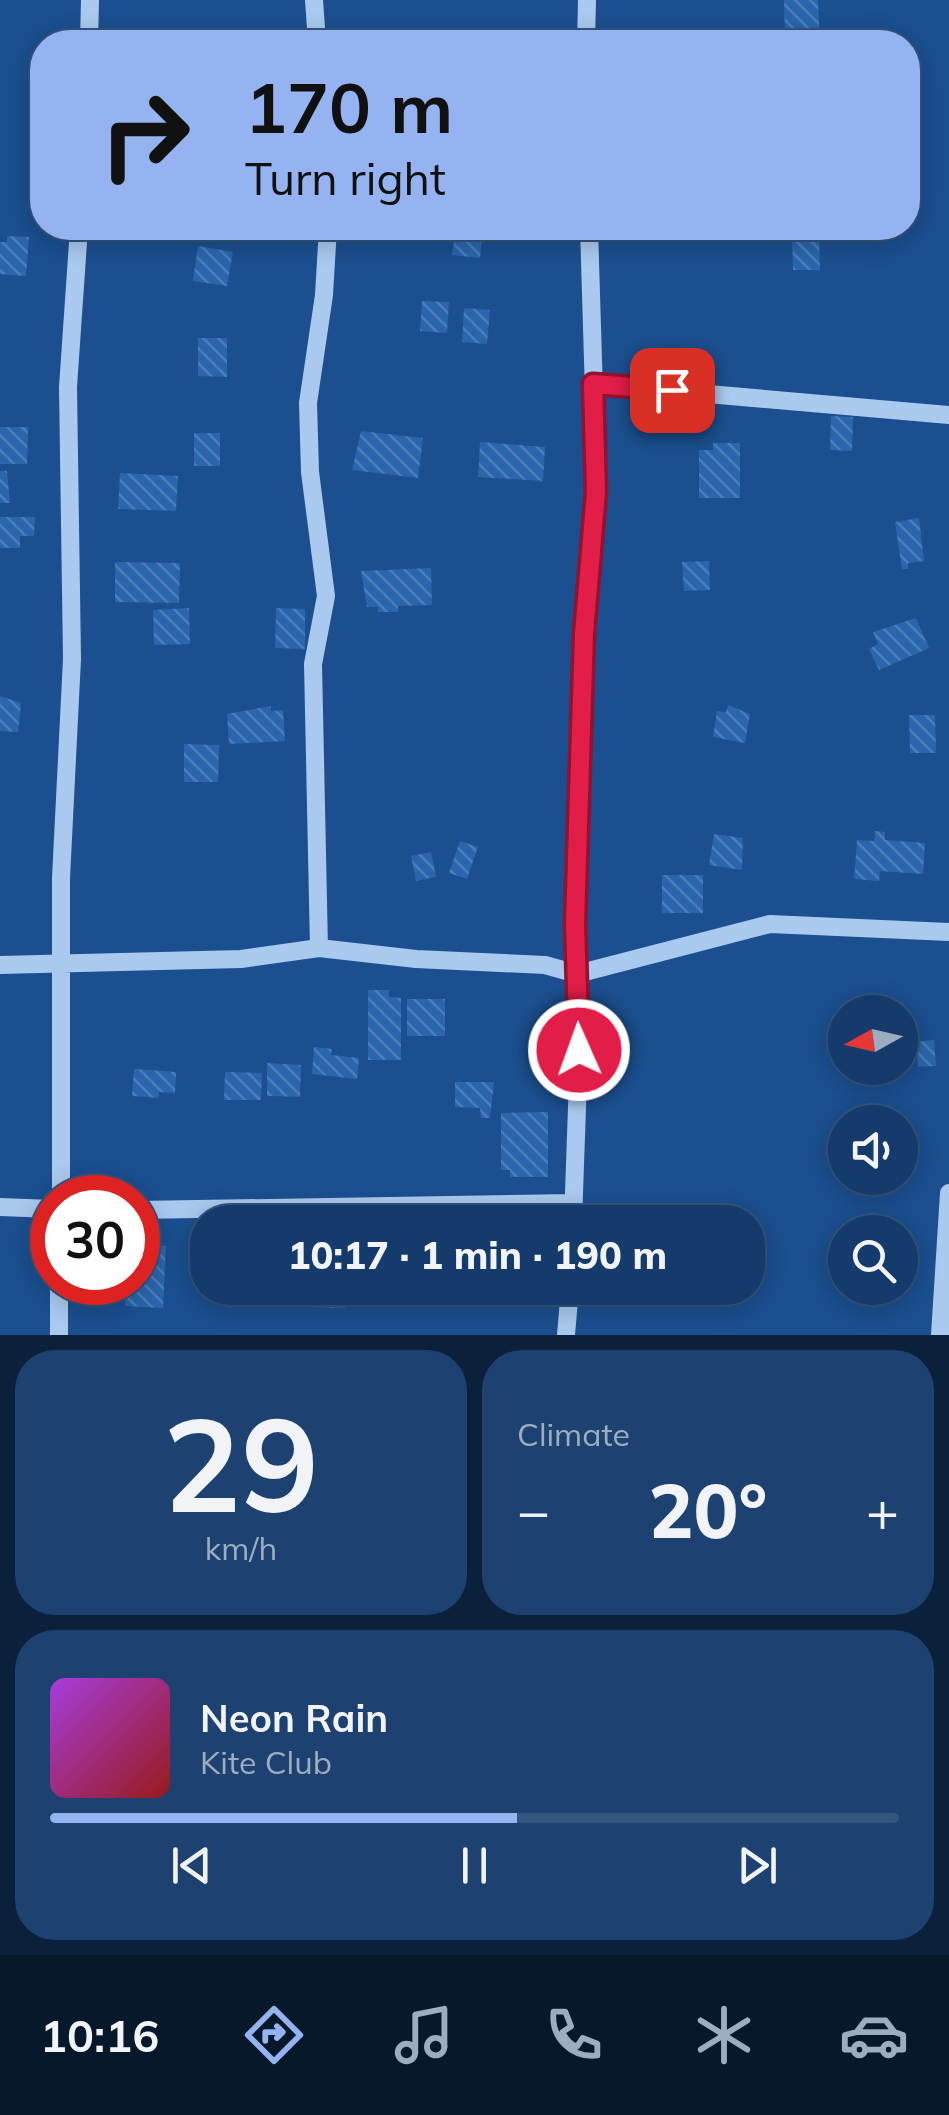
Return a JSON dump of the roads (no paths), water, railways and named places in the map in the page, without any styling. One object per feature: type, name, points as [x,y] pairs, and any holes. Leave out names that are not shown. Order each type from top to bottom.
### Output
[{"type":"street","points":[[89,30],[90,0]]},
{"type":"street","points":[[314,0],[316,30]]},
{"type":"street","points":[[587,30],[588,0]]},
{"type":"street","points":[[61,1175],[62,966],[72,659],[68,387],[79,240]]},
{"type":"street","points":[[319,948],[312,664],[326,596],[310,472],[308,403],[324,295],[327,240]]},
{"type":"street","points":[[160,1210],[574,1203],[584,633],[596,492],[589,240]]},
{"type":"street","points":[[593,384],[949,415]]},
{"type":"street","points":[[0,965],[242,959],[319,948],[416,959],[545,965],[577,974],[770,924],[949,932]]},
{"type":"street","points":[[940,1335],[949,1193]]},
{"type":"street","points":[[0,1207],[30,1208]]},
{"type":"street","points":[[59,1335],[60,1305]]},
{"type":"street","points":[[566,1335],[569,1305]]}]
